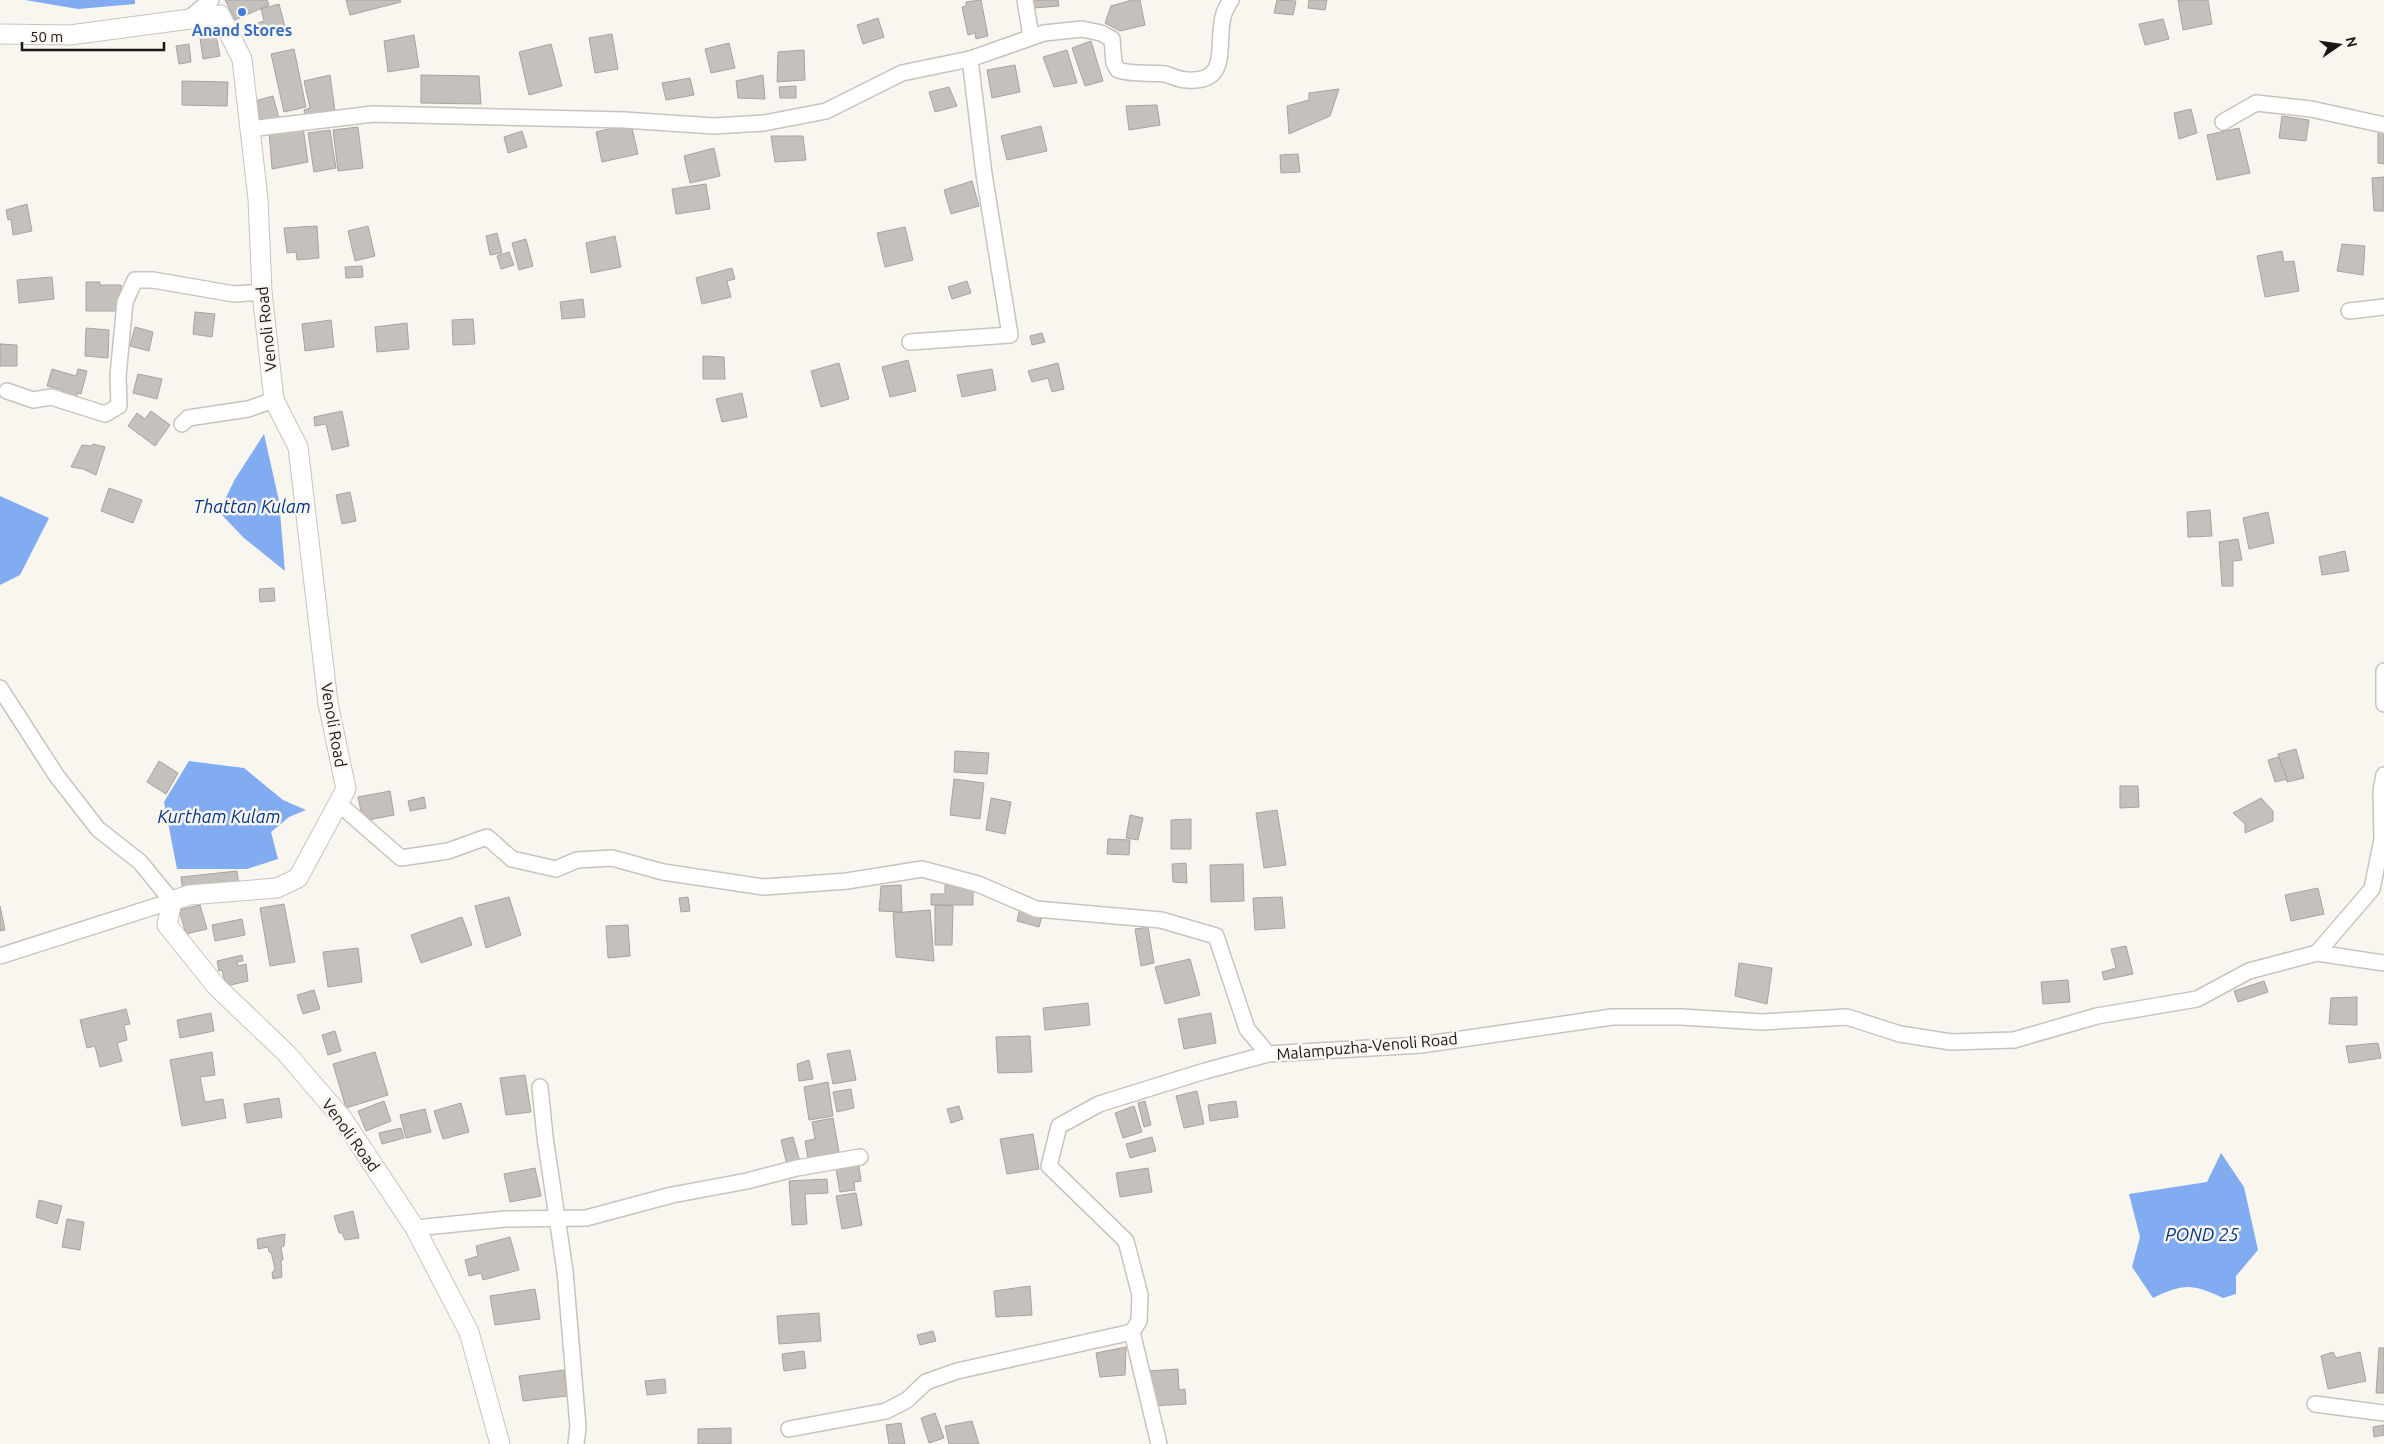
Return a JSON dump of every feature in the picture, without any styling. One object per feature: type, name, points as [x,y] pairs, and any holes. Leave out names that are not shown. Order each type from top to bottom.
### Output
[{"type":"street","points":[[186,21],[211,0]]},
{"type":"street","points":[[1025,0],[1031,36]]},
{"type":"street","points":[[250,129],[373,114],[624,120],[714,126],[764,123],[826,111],[902,73],[970,59],[1044,32],[1082,30],[1101,33],[1112,39],[1114,63],[1118,70],[1127,73],[1165,74],[1185,80],[1200,80],[1216,72],[1220,60],[1223,15],[1231,0]]},
{"type":"street","name":"Venoli Road","points":[[0,34],[70,35],[220,15],[242,59],[258,199],[262,292],[274,400],[298,447],[328,704],[346,790],[298,878],[277,888],[188,895],[172,901],[167,925],[217,987],[286,1054],[342,1118],[415,1228],[469,1332],[500,1444]]},
{"type":"street","points":[[910,342],[1010,335],[984,174],[970,59]]},
{"type":"street","points":[[2223,122],[2256,103],[2311,109],[2384,124]]},
{"type":"street","points":[[7,391],[33,400],[51,396],[104,414],[119,406],[118,376],[126,302],[135,280],[153,280],[234,294],[262,292]]},
{"type":"street","points":[[2349,311],[2384,307]]},
{"type":"street","points":[[182,424],[188,418],[248,409],[274,400]]},
{"type":"street","points":[[2384,671],[2384,704]]},
{"type":"street","points":[[0,688],[56,775],[98,830],[140,862],[172,901],[0,956]]},
{"type":"street","points":[[2317,953],[2372,889],[2382,839],[2381,791],[2384,775]]},
{"type":"street","name":"Malampuzha-Venoli Road","points":[[338,803],[401,858],[448,851],[487,837],[512,859],[556,870],[576,860],[612,858],[663,872],[764,887],[848,881],[922,869],[978,884],[1036,909],[1161,920],[1216,936],[1247,1028],[1268,1054],[1421,1045],[1612,1017],[1682,1017],[1762,1022],[1847,1017],[1900,1034],[1952,1042],[2014,1040],[2097,1016],[2197,999],[2248,971],[2317,953],[2384,963]]},
{"type":"street","points":[[789,1429],[886,1411],[906,1400],[926,1382],[957,1371],[1122,1336],[1132,1332],[1139,1322],[1140,1295],[1126,1241],[1049,1166],[1059,1126],[1100,1104],[1205,1070],[1268,1054]]},
{"type":"street","points":[[540,1087],[545,1137],[566,1270],[578,1427],[576,1444]]},
{"type":"street","points":[[415,1228],[505,1219],[586,1218],[672,1195],[747,1181],[797,1168],[860,1157]]},
{"type":"street","points":[[1132,1332],[1159,1444]]},
{"type":"street","points":[[2315,1404],[2384,1412]]},
{"type":"water","points":[[25,0],[135,0],[135,4],[78,9]]},
{"type":"water","name":"Thattan Kulam","points":[[264,434],[279,501],[285,571],[244,538],[219,512],[235,479]]},
{"type":"water","points":[[0,496],[49,518],[20,575],[0,585]]},
{"type":"water","name":"Kurtham Kulam","points":[[189,761],[244,768],[283,800],[306,810],[289,817],[271,832],[278,859],[247,869],[177,869],[164,802]]},
{"type":"water","name":"POND 25","points":[[2221,1153],[2244,1187],[2258,1250],[2236,1276],[2236,1294],[2223,1298],[2203,1290],[2188,1287],[2173,1290],[2153,1298],[2132,1267],[2140,1237],[2129,1194],[2207,1182]]},
{"type":"building","name":"Anand Stores","points":[[225,0],[267,0],[269,5],[235,20]]},
{"type":"building","points":[[346,0],[400,0],[401,2],[350,15]]},
{"type":"building","points":[[981,0],[988,36],[976,39],[975,33],[968,35],[962,7],[966,6],[966,2]]},
{"type":"building","points":[[1033,0],[1058,0],[1059,6],[1034,8]]},
{"type":"building","points":[[1132,0],[1140,0],[1145,25],[1120,31],[1105,23],[1111,6]]},
{"type":"building","points":[[1277,0],[1296,1],[1293,15],[1274,13]]},
{"type":"building","points":[[1309,0],[1327,0],[1325,10],[1308,8]]},
{"type":"building","points":[[2178,0],[2208,0],[2212,24],[2183,30]]},
{"type":"building","points":[[279,4],[285,27],[251,36],[248,26],[264,21],[261,9]]},
{"type":"building","points":[[878,18],[884,37],[863,44],[857,25]]},
{"type":"building","points":[[2163,19],[2169,39],[2145,45],[2139,24]]},
{"type":"building","points":[[612,34],[618,69],[595,73],[589,38]]},
{"type":"building","points":[[216,35],[220,56],[203,59],[200,38]]},
{"type":"building","points":[[414,35],[419,67],[388,72],[384,41]]},
{"type":"building","points":[[1091,41],[1103,81],[1085,86],[1072,48]]},
{"type":"building","points":[[729,43],[735,68],[711,73],[705,49]]},
{"type":"building","points":[[189,44],[191,62],[179,64],[176,46]]},
{"type":"building","points":[[551,44],[562,86],[529,95],[519,52]]},
{"type":"building","points":[[294,49],[306,107],[284,112],[271,54]]},
{"type":"building","points":[[804,50],[805,80],[777,82],[778,52]]},
{"type":"building","points":[[1067,50],[1077,83],[1054,87],[1043,57]]},
{"type":"building","points":[[1015,65],[1020,92],[992,98],[987,70]]},
{"type":"building","points":[[330,75],[335,111],[306,119],[304,110],[310,108],[304,81]]},
{"type":"building","points":[[421,75],[479,76],[481,104],[421,103]]},
{"type":"building","points":[[763,75],[765,99],[738,98],[736,81]]},
{"type":"building","points":[[690,78],[694,95],[666,100],[662,83]]},
{"type":"building","points":[[182,81],[228,82],[227,106],[182,105]]},
{"type":"building","points":[[796,86],[796,98],[780,98],[779,87]]},
{"type":"building","points":[[949,87],[957,106],[935,112],[929,92]]},
{"type":"building","points":[[1339,89],[1330,116],[1289,134],[1287,106],[1309,100],[1309,93]]},
{"type":"building","points":[[273,96],[279,118],[257,125],[251,102]]},
{"type":"building","points":[[1157,105],[1160,125],[1129,130],[1126,106]]},
{"type":"building","points":[[2191,109],[2197,133],[2179,139],[2174,113]]},
{"type":"building","points":[[2282,116],[2309,120],[2306,141],[2279,138]]},
{"type":"building","points":[[631,124],[638,154],[602,162],[596,132]]},
{"type":"building","points":[[1041,126],[1047,151],[1007,160],[1001,136]]},
{"type":"building","points":[[2378,126],[2384,126],[2384,164],[2378,163]]},
{"type":"building","points":[[303,127],[308,162],[272,169],[269,131]]},
{"type":"building","points":[[358,127],[363,168],[338,171],[333,130]]},
{"type":"building","points":[[2239,128],[2250,173],[2217,180],[2207,135]]},
{"type":"building","points":[[330,130],[336,168],[314,172],[308,133]]},
{"type":"building","points":[[522,131],[527,147],[508,153],[504,137]]},
{"type":"building","points":[[771,136],[803,136],[806,160],[775,162]]},
{"type":"building","points":[[714,148],[720,176],[690,183],[684,156]]},
{"type":"building","points":[[1298,154],[1300,172],[1281,173],[1280,155]]},
{"type":"building","points":[[2384,177],[2384,211],[2374,211],[2372,178]]},
{"type":"building","points":[[972,181],[979,206],[951,214],[944,190]]},
{"type":"building","points":[[706,184],[710,209],[676,214],[672,189]]},
{"type":"building","points":[[27,204],[32,231],[13,235],[11,219],[8,220],[6,210]]},
{"type":"building","points":[[317,226],[319,258],[297,260],[296,252],[287,253],[284,228]]},
{"type":"building","points":[[368,226],[375,256],[355,261],[348,231]]},
{"type":"building","points":[[905,227],[913,260],[885,267],[877,233]]},
{"type":"building","points":[[497,233],[502,253],[490,255],[486,236]]},
{"type":"building","points":[[615,236],[621,267],[591,273],[586,243]]},
{"type":"building","points":[[526,239],[533,266],[519,270],[512,243]]},
{"type":"building","points":[[2342,244],[2365,246],[2363,275],[2337,271]]},
{"type":"building","points":[[2282,251],[2284,262],[2294,261],[2299,291],[2265,297],[2257,256]]},
{"type":"building","points":[[509,252],[514,265],[501,269],[497,256]]},
{"type":"building","points":[[362,266],[363,277],[346,278],[345,267]]},
{"type":"building","points":[[732,268],[735,279],[727,281],[731,297],[702,304],[696,278]]},
{"type":"building","points":[[52,277],[54,299],[19,303],[17,280]]},
{"type":"building","points":[[967,281],[971,293],[952,299],[948,287]]},
{"type":"building","points":[[86,282],[100,282],[100,285],[121,285],[121,311],[86,311]]},
{"type":"building","points":[[583,299],[585,317],[562,319],[560,302]]},
{"type":"building","points":[[195,312],[215,314],[212,337],[193,334]]},
{"type":"building","points":[[473,319],[475,344],[453,345],[452,320]]},
{"type":"building","points":[[331,320],[334,347],[305,351],[302,324]]},
{"type":"building","points":[[407,323],[409,349],[377,352],[375,327]]},
{"type":"building","points":[[135,327],[153,332],[149,351],[130,346]]},
{"type":"building","points":[[86,328],[109,330],[108,358],[85,356]]},
{"type":"building","points":[[1042,333],[1045,342],[1032,345],[1030,336]]},
{"type":"building","points":[[0,344],[17,345],[17,366],[0,366]]},
{"type":"building","points":[[703,356],[724,357],[725,379],[703,379]]},
{"type":"building","points":[[908,360],[916,391],[890,397],[882,367]]},
{"type":"building","points":[[839,363],[849,399],[821,407],[811,371]]},
{"type":"building","points":[[1058,363],[1064,389],[1052,392],[1048,378],[1032,382],[1028,371]]},
{"type":"building","points":[[52,369],[76,376],[78,369],[87,371],[81,394],[78,393],[76,398],[62,394],[63,390],[47,386]]},
{"type":"building","points":[[992,369],[996,390],[962,397],[957,375]]},
{"type":"building","points":[[138,374],[162,379],[157,399],[133,393]]},
{"type":"building","points":[[742,393],[747,417],[722,422],[716,399]]},
{"type":"building","points":[[151,411],[170,425],[155,446],[128,426],[137,413],[145,419]]},
{"type":"building","points":[[342,411],[349,446],[332,450],[326,424],[315,426],[314,417]]},
{"type":"building","points":[[93,444],[105,447],[96,475],[83,469],[71,467],[82,445],[92,446]]},
{"type":"building","points":[[109,488],[142,500],[133,523],[101,511]]},
{"type":"building","points":[[350,492],[356,521],[342,524],[336,495]]},
{"type":"building","points":[[2210,510],[2212,536],[2188,537],[2187,512]]},
{"type":"building","points":[[2268,512],[2274,543],[2249,549],[2243,518]]},
{"type":"building","points":[[2238,539],[2242,560],[2233,561],[2233,586],[2222,586],[2219,542]]},
{"type":"building","points":[[2345,551],[2349,571],[2322,575],[2319,557]]},
{"type":"building","points":[[274,588],[275,601],[260,602],[259,589]]},
{"type":"building","points":[[2296,749],[2304,778],[2287,782],[2278,754]]},
{"type":"building","points":[[955,751],[989,753],[987,774],[954,772]]},
{"type":"building","points":[[2279,757],[2287,779],[2275,782],[2268,760]]},
{"type":"building","points":[[159,761],[178,773],[166,794],[147,782]]},
{"type":"building","points":[[954,779],[984,783],[980,819],[950,815]]},
{"type":"building","points":[[2120,786],[2138,786],[2139,807],[2120,808]]},
{"type":"building","points":[[390,791],[394,815],[363,821],[358,797]]},
{"type":"building","points":[[424,797],[426,808],[410,811],[408,801]]},
{"type":"building","points":[[991,798],[1011,802],[1005,834],[986,830]]},
{"type":"building","points":[[2261,798],[2273,811],[2273,821],[2245,833],[2245,824],[2233,813]]},
{"type":"building","points":[[1277,810],[1286,865],[1264,868],[1256,813]]},
{"type":"building","points":[[1130,815],[1143,818],[1138,840],[1126,838]]},
{"type":"building","points":[[1191,819],[1191,849],[1171,849],[1171,820]]},
{"type":"building","points":[[1108,839],[1130,840],[1129,855],[1107,854]]},
{"type":"building","points":[[1186,863],[1187,883],[1173,882],[1172,864]]},
{"type":"building","points":[[1243,864],[1244,901],[1211,902],[1210,865]]},
{"type":"building","points":[[237,871],[239,886],[183,892],[181,877]]},
{"type":"building","points":[[901,885],[902,912],[879,911],[881,886]]},
{"type":"building","points":[[945,885],[973,885],[973,905],[931,905],[931,894],[945,894]]},
{"type":"building","points":[[2318,888],[2324,914],[2291,921],[2285,895]]},
{"type":"building","points":[[509,897],[521,935],[486,948],[475,906]]},
{"type":"building","points":[[688,897],[690,911],[681,912],[679,898]]},
{"type":"building","points":[[1282,897],[1285,928],[1255,930],[1253,898]]},
{"type":"building","points":[[1021,903],[1044,909],[1039,927],[1017,921]]},
{"type":"building","points":[[284,904],[295,962],[270,966],[260,908]]},
{"type":"building","points":[[200,905],[207,929],[186,934],[179,910]]},
{"type":"building","points":[[935,905],[953,906],[952,945],[935,945]]},
{"type":"building","points":[[0,906],[5,930],[0,931]]},
{"type":"building","points":[[930,910],[934,961],[896,957],[893,913]]},
{"type":"building","points":[[462,917],[472,945],[421,963],[411,935]]},
{"type":"building","points":[[242,919],[245,935],[215,941],[212,925]]},
{"type":"building","points":[[628,925],[630,956],[608,958],[606,926]]},
{"type":"building","points":[[1148,927],[1154,963],[1141,966],[1135,929]]},
{"type":"building","points":[[2126,946],[2133,974],[2104,980],[2102,972],[2116,968],[2111,949]]},
{"type":"building","points":[[358,948],[362,982],[328,987],[323,952]]},
{"type":"building","points":[[242,955],[243,961],[237,962],[238,966],[246,964],[248,981],[226,986],[222,970],[219,971],[217,961]]},
{"type":"building","points":[[1190,959],[1200,995],[1165,1004],[1155,967]]},
{"type":"building","points":[[1739,963],[1772,968],[1767,1004],[1735,996]]},
{"type":"building","points":[[2068,980],[2070,1002],[2043,1004],[2041,982]]},
{"type":"building","points":[[2264,981],[2268,992],[2238,1002],[2234,991]]},
{"type":"building","points":[[314,990],[320,1009],[303,1014],[297,995]]},
{"type":"building","points":[[2357,997],[2357,1025],[2329,1024],[2331,998]]},
{"type":"building","points":[[1088,1003],[1090,1025],[1045,1030],[1043,1008]]},
{"type":"building","points":[[126,1009],[130,1024],[124,1025],[127,1040],[117,1043],[122,1061],[100,1067],[95,1046],[87,1048],[80,1020]]},
{"type":"building","points":[[211,1013],[214,1031],[180,1038],[177,1020]]},
{"type":"building","points":[[1211,1013],[1216,1043],[1184,1049],[1178,1019]]},
{"type":"building","points":[[335,1031],[341,1051],[328,1055],[322,1035]]},
{"type":"building","points":[[1030,1036],[1032,1072],[998,1073],[996,1037]]},
{"type":"building","points":[[2378,1043],[2381,1058],[2349,1063],[2346,1046]]},
{"type":"building","points":[[850,1050],[856,1080],[833,1084],[827,1054]]},
{"type":"building","points":[[212,1052],[215,1075],[200,1077],[205,1102],[223,1099],[226,1118],[182,1126],[170,1060]]},
{"type":"building","points":[[375,1052],[388,1095],[346,1108],[333,1064]]},
{"type":"building","points":[[809,1060],[813,1079],[799,1081],[797,1064]]},
{"type":"building","points":[[525,1075],[531,1112],[506,1115],[500,1078]]},
{"type":"building","points":[[828,1082],[833,1116],[809,1120],[804,1087]]},
{"type":"building","points":[[851,1089],[854,1108],[837,1112],[833,1092]]},
{"type":"building","points":[[1197,1091],[1204,1124],[1184,1128],[1176,1096]]},
{"type":"building","points":[[279,1098],[282,1117],[247,1123],[244,1104]]},
{"type":"building","points":[[384,1101],[391,1121],[366,1131],[358,1111]]},
{"type":"building","points":[[1145,1101],[1151,1125],[1144,1127],[1138,1103]]},
{"type":"building","points":[[1236,1101],[1238,1117],[1210,1121],[1208,1105]]},
{"type":"building","points":[[461,1103],[469,1132],[443,1139],[434,1111]]},
{"type":"building","points":[[959,1106],[963,1119],[951,1123],[947,1109]]},
{"type":"building","points":[[1134,1106],[1142,1132],[1123,1138],[1115,1113]]},
{"type":"building","points":[[425,1109],[431,1132],[406,1138],[400,1115]]},
{"type":"building","points":[[833,1118],[839,1152],[808,1158],[805,1141],[815,1139],[812,1122]]},
{"type":"building","points":[[401,1128],[404,1138],[382,1144],[379,1133]]},
{"type":"building","points":[[1033,1134],[1039,1169],[1007,1174],[1000,1139]]},
{"type":"building","points":[[793,1137],[800,1162],[787,1165],[781,1140]]},
{"type":"building","points":[[1152,1137],[1156,1151],[1130,1158],[1126,1144]]},
{"type":"building","points":[[859,1166],[861,1181],[854,1182],[855,1190],[840,1192],[836,1169]]},
{"type":"building","points":[[535,1168],[541,1196],[510,1202],[504,1174]]},
{"type":"building","points":[[1148,1168],[1152,1192],[1120,1197],[1116,1173]]},
{"type":"building","points":[[827,1179],[828,1193],[805,1194],[807,1224],[792,1225],[789,1181]]},
{"type":"building","points":[[856,1193],[862,1225],[842,1229],[836,1196]]},
{"type":"building","points":[[39,1200],[62,1206],[57,1224],[36,1217]]},
{"type":"building","points":[[353,1211],[359,1238],[345,1240],[342,1233],[339,1233],[334,1216]]},
{"type":"building","points":[[67,1219],[84,1222],[80,1250],[62,1247]]},
{"type":"building","points":[[285,1234],[284,1246],[281,1247],[283,1260],[281,1260],[282,1277],[273,1279],[272,1273],[275,1269],[271,1252],[269,1252],[268,1247],[258,1249],[257,1239]]},
{"type":"building","points":[[510,1237],[519,1270],[483,1280],[481,1273],[469,1276],[465,1260],[478,1256],[476,1246]]},
{"type":"building","points":[[1030,1286],[1032,1315],[996,1317],[994,1291]]},
{"type":"building","points":[[535,1289],[540,1319],[495,1325],[490,1296]]},
{"type":"building","points":[[819,1313],[821,1341],[779,1344],[777,1316]]},
{"type":"building","points":[[933,1331],[936,1341],[920,1345],[917,1335]]},
{"type":"building","points":[[1126,1347],[1125,1375],[1100,1377],[1096,1353]]},
{"type":"building","points":[[2379,1348],[2384,1348],[2384,1393],[2376,1393]]},
{"type":"building","points":[[804,1351],[806,1368],[784,1371],[782,1354]]},
{"type":"building","points":[[2333,1352],[2336,1358],[2360,1352],[2366,1381],[2328,1389],[2321,1356]]},
{"type":"building","points":[[1178,1369],[1179,1390],[1185,1389],[1186,1404],[1151,1406],[1148,1371]]},
{"type":"building","points":[[564,1370],[567,1396],[523,1401],[519,1376]]},
{"type":"building","points":[[665,1379],[666,1393],[647,1395],[645,1381]]},
{"type":"building","points":[[935,1413],[944,1438],[929,1443],[921,1418]]},
{"type":"building","points":[[972,1421],[979,1444],[949,1444],[945,1426]]},
{"type":"building","points":[[901,1423],[905,1444],[889,1444],[886,1425]]},
{"type":"building","points":[[2384,1425],[2384,1435],[2374,1437],[2373,1427]]},
{"type":"building","points":[[731,1428],[731,1444],[698,1444],[698,1429]]},
{"type":"place","name":"Anand Stores","points":[[242,12]]}]
